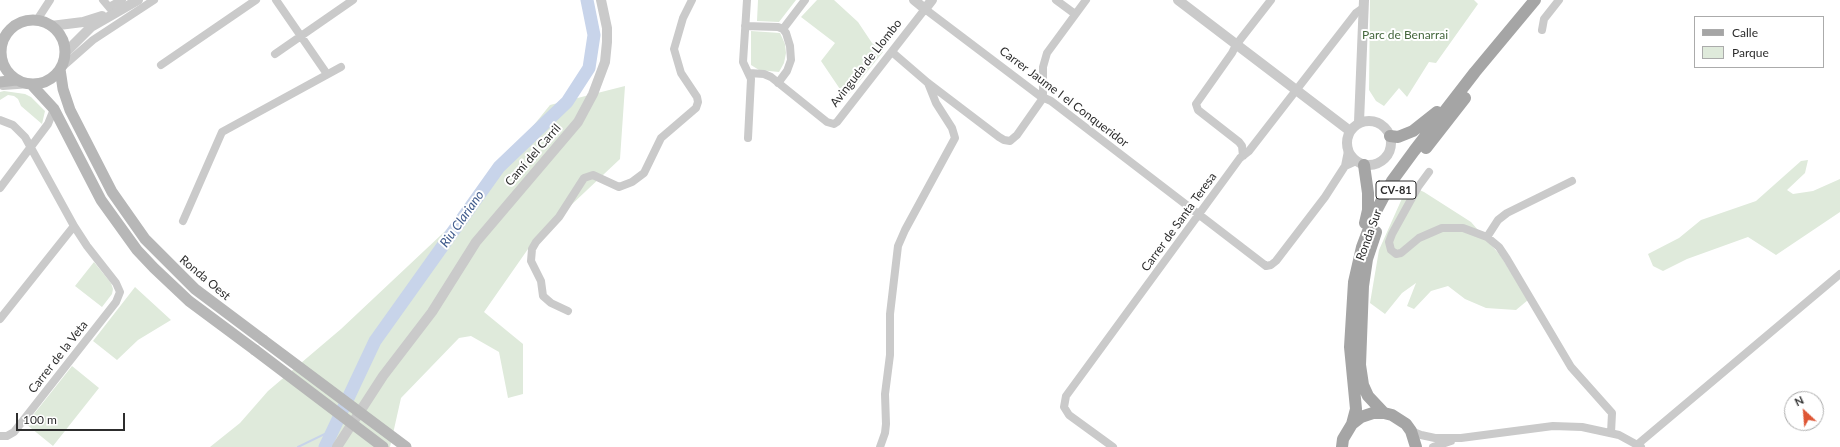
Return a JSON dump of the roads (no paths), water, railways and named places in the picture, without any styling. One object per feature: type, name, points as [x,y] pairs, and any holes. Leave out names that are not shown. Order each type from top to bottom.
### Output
[{"type":"main road","name":"Ronda Sur","points":[[1352,424],[1356,409],[1350,347],[1354,282],[1362,247],[1374,215],[1392,181],[1475,72],[1534,0]]},
{"type":"main road","name":"Ronda Sur","points":[[1384,413],[1368,396],[1363,386],[1360,365],[1363,286],[1367,259],[1374,235],[1384,212],[1401,181],[1539,0]]},
{"type":"main road","points":[[0,82],[16,80],[31,84],[47,80],[60,69],[65,53],[63,43],[59,34],[51,26],[37,20],[23,22],[10,30],[2,44],[0,52],[4,68],[16,80]]},
{"type":"main road","name":"Ronda Oest","points":[[60,69],[63,89],[70,110],[112,192],[141,234],[164,260],[196,290],[406,447]]},
{"type":"main road","points":[[1390,136],[1403,135],[1423,124],[1475,72]]},
{"type":"main road","points":[[31,84],[54,109],[101,200],[137,250],[154,268],[189,301],[383,447]]},
{"type":"main road","points":[[1354,282],[1359,244],[1368,210],[1368,193],[1360,163]]},
{"type":"main road","points":[[1352,424],[1367,415],[1384,413]]},
{"type":"main road","name":"CV-81","points":[[1384,413],[1400,419],[1411,431]]},
{"type":"main road","name":"CV-81","points":[[1340,444],[1352,424]]},
{"type":"main road","points":[[1411,431],[1416,447]]},
{"type":"street","points":[[37,20],[50,0]]},
{"type":"street","points":[[103,0],[113,11]]},
{"type":"street","points":[[65,53],[86,31],[113,11],[122,0]]},
{"type":"street","points":[[51,26],[83,22],[138,0]]},
{"type":"street","points":[[60,69],[93,40],[154,0]]},
{"type":"street","points":[[161,65],[256,0]]},
{"type":"street","points":[[276,0],[327,74]]},
{"type":"street","points":[[275,54],[353,0]]},
{"type":"street","name":"Camí del Carril","points":[[337,447],[384,376],[432,312],[476,242],[578,122],[593,94],[605,62],[607,35],[601,0]]},
{"type":"street","points":[[568,311],[550,304],[543,296],[541,281],[531,261],[532,249],[536,242],[559,217],[584,178],[593,175],[619,187],[632,182],[644,173],[661,138],[696,108],[698,102],[697,97],[681,73],[674,49],[682,18],[692,0]]},
{"type":"street","points":[[747,0],[743,62],[744,67],[749,73],[751,79],[748,138]]},
{"type":"street","points":[[783,29],[805,0]]},
{"type":"street","name":"Carrer Jaume I el Conqueridor","points":[[914,0],[1043,98],[1051,101],[1260,263],[1266,266],[1271,265],[1325,197],[1345,166]]},
{"type":"street","name":"Avinguda de Llombo","points":[[749,73],[764,74],[778,83],[827,122],[834,124],[932,0]]},
{"type":"street","points":[[1056,0],[1075,14]]},
{"type":"street","points":[[892,52],[928,83],[1004,140],[1010,141],[1017,135],[1043,98],[1043,67],[1045,56],[1086,0]]},
{"type":"street","points":[[1178,0],[1296,90],[1346,131],[1348,151],[1345,166],[1360,163],[1379,162],[1385,158],[1391,144],[1390,136],[1384,126],[1379,123],[1361,119]]},
{"type":"street","points":[[1243,156],[1242,146],[1239,142],[1196,107],[1197,102],[1232,53],[1236,45],[1271,0]]},
{"type":"street","points":[[1542,30],[1544,19],[1559,0]]},
{"type":"street","points":[[1346,131],[1361,119],[1364,4]]},
{"type":"street","name":"Carrer de Santa Teresa","points":[[1113,447],[1069,415],[1064,407],[1065,399],[1243,156],[1249,152],[1364,4]]},
{"type":"street","points":[[745,26],[778,27],[783,29],[789,41],[791,55],[789,66],[778,83]]},
{"type":"street","points":[[183,221],[222,132],[342,67]]},
{"type":"street","points":[[880,447],[885,433],[886,424],[885,394],[890,355],[890,304],[898,246],[904,230],[955,138],[952,128],[936,103],[928,83]]},
{"type":"street","points":[[0,86],[31,84]]},
{"type":"street","points":[[0,188],[51,119],[54,109]]},
{"type":"street","points":[[0,120],[18,128],[31,147],[74,226],[0,319]]},
{"type":"street","points":[[1348,151],[1351,157],[1360,163]]},
{"type":"street","points":[[1430,172],[1418,187],[1392,234],[1389,245],[1392,252],[1396,254],[1401,253],[1430,231],[1442,228],[1463,228],[1487,237],[1499,247],[1507,258],[1571,367],[1612,413],[1611,433]]},
{"type":"street","points":[[1487,237],[1498,220],[1507,213],[1572,181]]},
{"type":"street","name":"Carrer de la Veta","points":[[3,436],[14,432],[116,302],[119,296],[119,288],[74,226]]},
{"type":"street","points":[[1411,431],[1427,437],[1461,438],[1553,426],[1582,427],[1619,435],[1640,446],[1840,274]]},
{"type":"street","points":[[1433,447],[1461,438]]},
{"type":"waterway","name":"Riu Clariano","points":[[325,447],[375,341],[499,167],[567,102],[589,68],[594,35],[587,0]]},
{"type":"waterway","points":[[298,447],[333,430]]},
{"type":"park label","name":"Parc de Benarrai","points":[[1405,35]]}]
